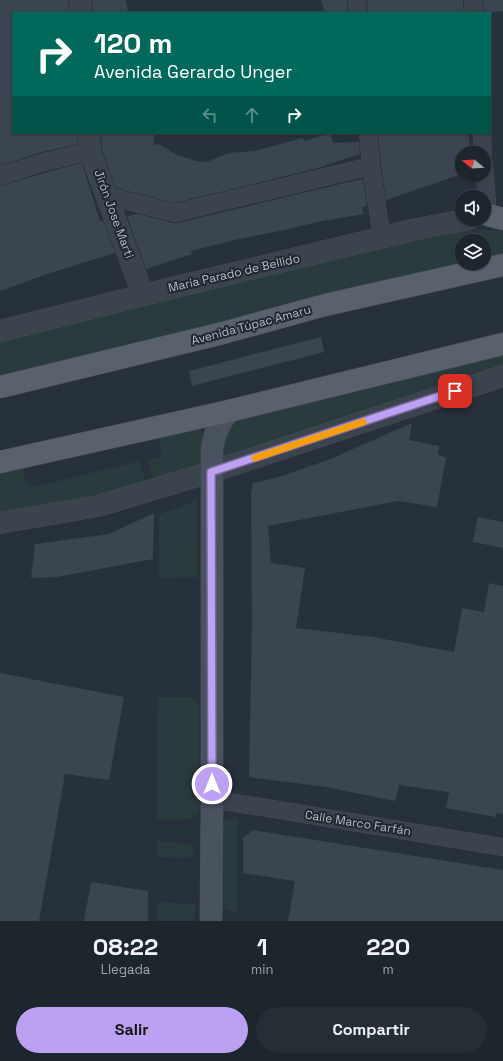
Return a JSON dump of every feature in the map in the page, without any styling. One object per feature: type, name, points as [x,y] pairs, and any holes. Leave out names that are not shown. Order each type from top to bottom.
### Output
[{"type":"main road","name":"Avenida Túpac Amaru","points":[[0,387],[223,333],[325,305],[503,266]]},
{"type":"main road","points":[[0,462],[229,411],[503,344]]},
{"type":"main road","points":[[211,921],[212,464],[215,434],[221,421],[229,411]]},
{"type":"main road","points":[[185,420],[196,423],[208,436],[212,464]]},
{"type":"street","points":[[80,0],[81,12]]},
{"type":"street","points":[[357,0],[358,12]]},
{"type":"street","points":[[473,0],[474,12]]},
{"type":"street","points":[[368,134],[371,166],[382,238]]},
{"type":"street","points":[[482,134],[483,146]]},
{"type":"street","points":[[0,176],[40,163],[89,142]]},
{"type":"street","name":"Jirón Jose Marti","points":[[89,142],[143,295]]},
{"type":"street","points":[[107,196],[175,213],[371,166]]},
{"type":"street","name":"María Parado de Bellido","points":[[0,331],[417,229],[455,222]]},
{"type":"street","points":[[0,523],[98,506],[212,464],[503,376]]},
{"type":"street","name":"Calle Marco Farfán","points":[[212,799],[503,847]]},
{"type":"shaded area","points":[[503,230],[503,263],[491,266],[491,234],[455,234],[455,270],[474,270],[0,385],[0,335],[419,232]]},
{"type":"shaded area","points":[[503,347],[503,374],[215,468],[224,422]]},
{"type":"shaded area","points":[[198,427],[205,435],[209,471],[155,487],[148,459],[159,457],[162,454],[156,430]]},
{"type":"shaded area","points":[[140,461],[147,489],[0,520],[0,473],[21,468],[29,485],[34,487]]},
{"type":"shaded area","points":[[197,500],[198,577],[159,578],[159,515]]},
{"type":"shaded area","points":[[158,697],[191,697],[199,704],[199,812],[192,819],[157,820]]},
{"type":"shaded area","points":[[238,816],[237,914],[213,904],[214,824]]},
{"type":"shaded area","points":[[157,841],[189,844],[193,846],[193,854],[189,858],[157,857]]},
{"type":"shaded area","points":[[157,902],[195,904],[194,921],[157,921]]},
{"type":"building","points":[[0,0],[68,0],[69,12],[12,12],[12,134],[77,134],[78,144],[38,153],[0,166]]},
{"type":"building","points":[[92,0],[126,0],[128,12],[93,12]]},
{"type":"building","points":[[321,0],[347,0],[348,12],[325,12]]},
{"type":"building","points":[[367,0],[463,0],[464,12],[368,12]]},
{"type":"building","points":[[483,0],[503,0],[503,11],[484,12]]},
{"type":"building","points":[[101,134],[154,134],[154,145],[159,144],[175,154],[195,161],[207,162],[228,153],[254,151],[303,138],[304,141],[330,134],[333,143],[359,142],[360,154],[314,169],[175,203],[116,188],[102,149]]},
{"type":"building","points":[[378,134],[468,134],[470,146],[455,146],[455,176],[386,200]]},
{"type":"building","points":[[82,163],[100,221],[103,220],[115,253],[47,274],[0,291],[0,186]]},
{"type":"building","points":[[363,179],[367,206],[362,207],[364,214],[318,222],[191,251],[192,254],[146,269],[127,216],[139,214],[177,223]]},
{"type":"building","points":[[321,337],[324,352],[192,386],[189,371]]},
{"type":"building","points":[[412,423],[409,440],[439,446],[438,454],[446,458],[437,507],[398,501],[268,526],[271,563],[305,568],[296,628],[373,637],[454,652],[462,608],[484,612],[489,583],[503,586],[503,814],[496,813],[496,817],[446,808],[449,792],[399,785],[395,801],[326,787],[249,777],[252,623],[251,493],[253,483],[279,477],[328,460]]},
{"type":"building","points":[[154,513],[153,559],[57,577],[31,578],[35,544],[109,534]]},
{"type":"building","points":[[478,517],[503,522],[503,548],[473,542]]},
{"type":"building","points":[[0,673],[124,697],[109,780],[65,774],[39,921],[0,921]]},
{"type":"building","points":[[253,830],[503,870],[503,921],[288,921],[295,881],[243,873],[243,838]]},
{"type":"building","points":[[91,882],[148,891],[148,921],[84,921]]},
{"type":"slow traffic","points":[[255,458],[363,422]]},
{"type":"route","points":[[212,784],[211,472],[455,391]]}]
